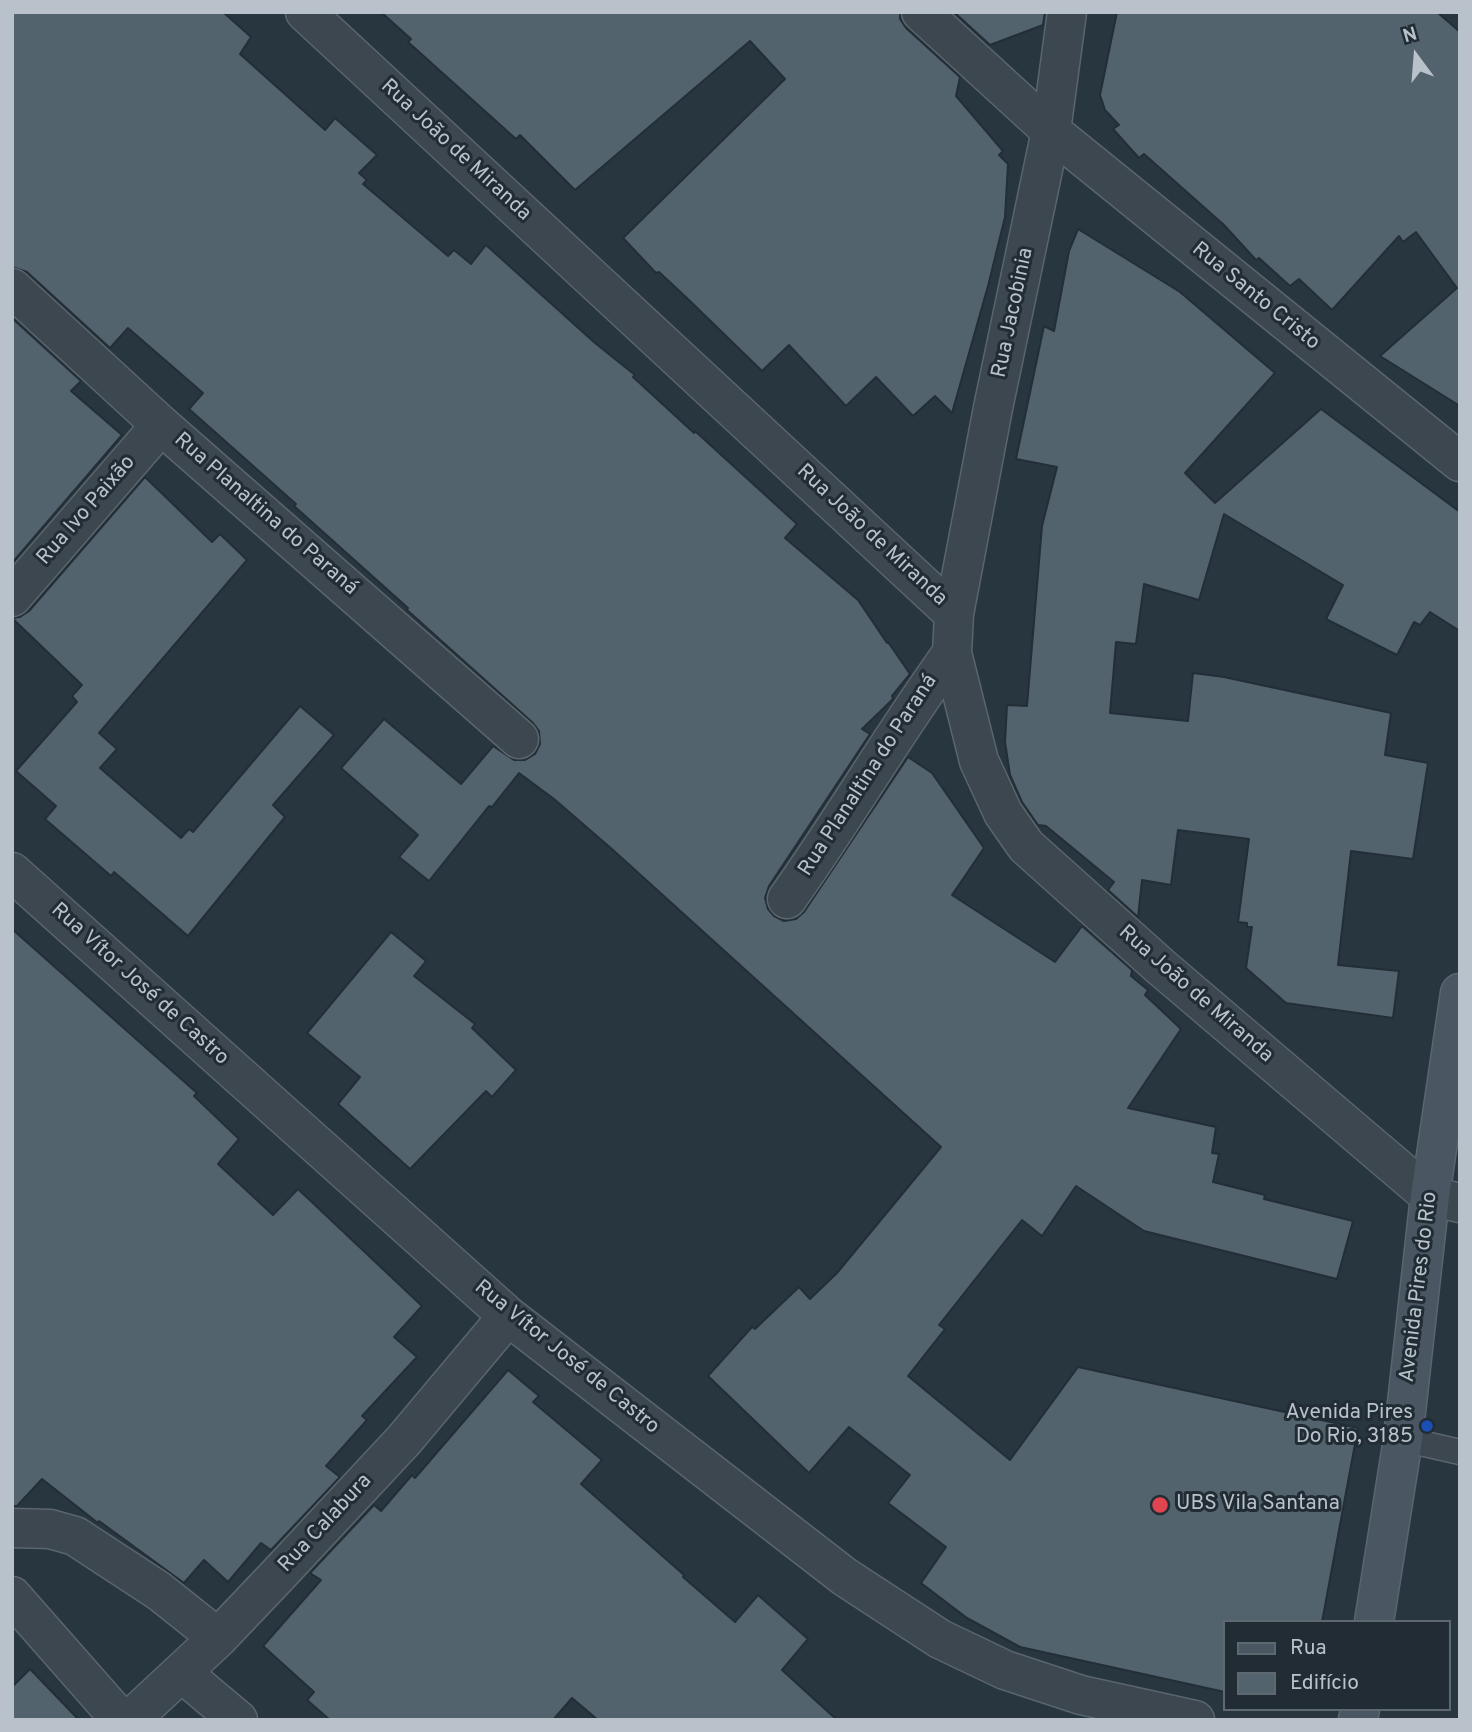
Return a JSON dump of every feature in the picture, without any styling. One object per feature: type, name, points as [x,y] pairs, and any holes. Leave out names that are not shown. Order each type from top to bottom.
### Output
[{"type":"main road","name":"Avenida Pires do Rio","points":[[1374,1620],[1445,1199],[1460,993]]},
{"type":"street","name":"Rua João de Miranda","points":[[304,12],[954,614],[952,653],[979,761],[1003,813],[1026,846],[1131,940],[1445,1199]]},
{"type":"street","name":"Rua Santo Cristo","points":[[921,12],[1051,131],[1460,461]]},
{"type":"street","name":"Rua Jacobinia","points":[[954,614],[993,408],[1051,131],[1067,12]]},
{"type":"street","name":"Rua Planaltina do Paraná","points":[[12,288],[161,425],[519,739]]},
{"type":"street","name":"Rua Ivo Paixão","points":[[12,597],[161,425]]},
{"type":"street","name":"Rua Planaltina do Paraná","points":[[787,899],[952,653]]},
{"type":"street","name":"Rua Vítor José de Castro","points":[[12,872],[508,1316],[845,1577],[940,1639],[1005,1670],[1081,1695],[1195,1720]]},
{"type":"street","name":"Rua Calabura","points":[[130,1720],[218,1638],[404,1440],[508,1316]]},
{"type":"street","points":[[12,1528],[50,1529],[75,1536],[159,1591],[218,1638]]},
{"type":"street","points":[[12,1596],[121,1720]]},
{"type":"street","points":[[182,1673],[238,1720]]},
{"type":"lane","points":[[1403,1439],[1460,1452]]},
{"type":"building","points":[[12,12],[223,12],[251,37],[240,54],[325,130],[335,118],[377,155],[359,173],[367,180],[363,184],[448,256],[454,250],[471,264],[486,245],[595,343],[635,375],[633,377],[797,524],[785,538],[858,600],[910,674],[892,696],[893,699],[862,729],[870,734],[769,886],[765,898],[768,909],[784,921],[796,919],[804,912],[908,757],[932,773],[984,848],[952,895],[1055,962],[1082,926],[1132,970],[1131,976],[1148,990],[1145,995],[1181,1029],[1128,1108],[1216,1127],[1212,1153],[1219,1154],[1213,1182],[1265,1195],[1264,1199],[1353,1221],[1337,1279],[1144,1231],[1076,1186],[1042,1236],[1022,1220],[939,1325],[945,1329],[908,1376],[1010,1460],[1078,1367],[1358,1428],[1322,1620],[1224,1620],[1224,1692],[1020,1647],[967,1618],[921,1583],[946,1547],[888,1503],[910,1475],[849,1427],[809,1473],[708,1376],[752,1327],[755,1329],[799,1287],[810,1299],[837,1273],[941,1147],[613,850],[519,773],[429,881],[399,857],[418,835],[341,768],[384,719],[461,784],[493,746],[514,760],[525,760],[535,754],[540,744],[539,731],[294,506],[296,504],[189,409],[203,393],[128,328],[110,348],[27,272],[12,267]]},
{"type":"building","points":[[381,12],[900,12],[900,19],[906,28],[960,77],[956,96],[1003,151],[999,155],[1008,164],[1005,217],[952,413],[935,396],[913,416],[876,377],[846,406],[789,345],[762,371],[659,272],[656,273],[623,238],[785,79],[750,41],[575,190],[520,135],[516,139],[408,42],[411,39]]},
{"type":"building","points":[[954,12],[1045,12],[1043,25],[990,45]]},
{"type":"building","points":[[1117,12],[1437,12],[1460,32],[1460,406],[1380,356],[1457,288],[1416,232],[1403,242],[1399,236],[1332,310],[1299,279],[1290,286],[1259,258],[1256,260],[1224,225],[1144,154],[1139,158],[1113,129],[1119,125],[1105,110],[1100,95]]},
{"type":"building","points":[[1078,229],[1180,292],[1275,373],[1185,473],[1215,503],[1321,409],[1460,512],[1460,631],[1430,612],[1420,625],[1414,622],[1397,655],[1326,619],[1343,585],[1224,514],[1199,600],[1144,584],[1136,644],[1116,642],[1110,713],[1188,721],[1193,673],[1224,677],[1391,713],[1385,755],[1428,763],[1413,859],[1351,851],[1338,965],[1399,971],[1393,1018],[1286,1003],[1246,968],[1252,927],[1238,922],[1249,839],[1178,830],[1171,885],[1142,880],[1138,917],[1108,890],[1114,882],[1046,826],[1038,825],[1022,802],[1010,775],[1005,742],[1007,705],[1027,706],[1042,526],[1057,467],[1016,459],[1044,326],[1054,331],[1069,251]]},
{"type":"building","points":[[12,318],[81,381],[71,391],[122,435],[12,563]]},
{"type":"building","points":[[145,477],[212,542],[220,534],[247,560],[99,733],[117,749],[100,768],[181,838],[189,829],[193,832],[300,706],[334,735],[273,805],[285,817],[188,936],[114,872],[111,876],[45,819],[56,806],[16,771],[77,702],[72,696],[82,685],[12,618],[20,617],[29,611]]},
{"type":"building","points":[[12,929],[197,1093],[194,1096],[239,1139],[218,1164],[273,1215],[298,1189],[422,1306],[394,1337],[417,1357],[362,1416],[367,1420],[326,1466],[340,1477],[271,1550],[261,1543],[228,1582],[204,1560],[184,1583],[99,1521],[98,1523],[42,1479],[17,1506],[12,1506]]},
{"type":"building","points":[[391,932],[426,961],[414,976],[475,1024],[472,1028],[516,1070],[492,1097],[486,1091],[410,1169],[338,1104],[360,1077],[307,1033]]},
{"type":"building","points":[[508,1370],[539,1396],[533,1402],[602,1460],[581,1484],[684,1575],[683,1577],[735,1622],[758,1595],[808,1639],[782,1670],[837,1720],[598,1720],[572,1698],[553,1720],[330,1720],[307,1700],[314,1692],[263,1646],[321,1580],[310,1573],[374,1505],[381,1511],[412,1475],[415,1478]]},
{"type":"building","points":[[30,1669],[79,1720],[12,1720],[12,1687]]},
{"type":"place","name":"Avenida Pires Do Rio, 3185","points":[[1427,1426]]},
{"type":"place","name":"UBS Vila Santana","points":[[1160,1505]]}]
